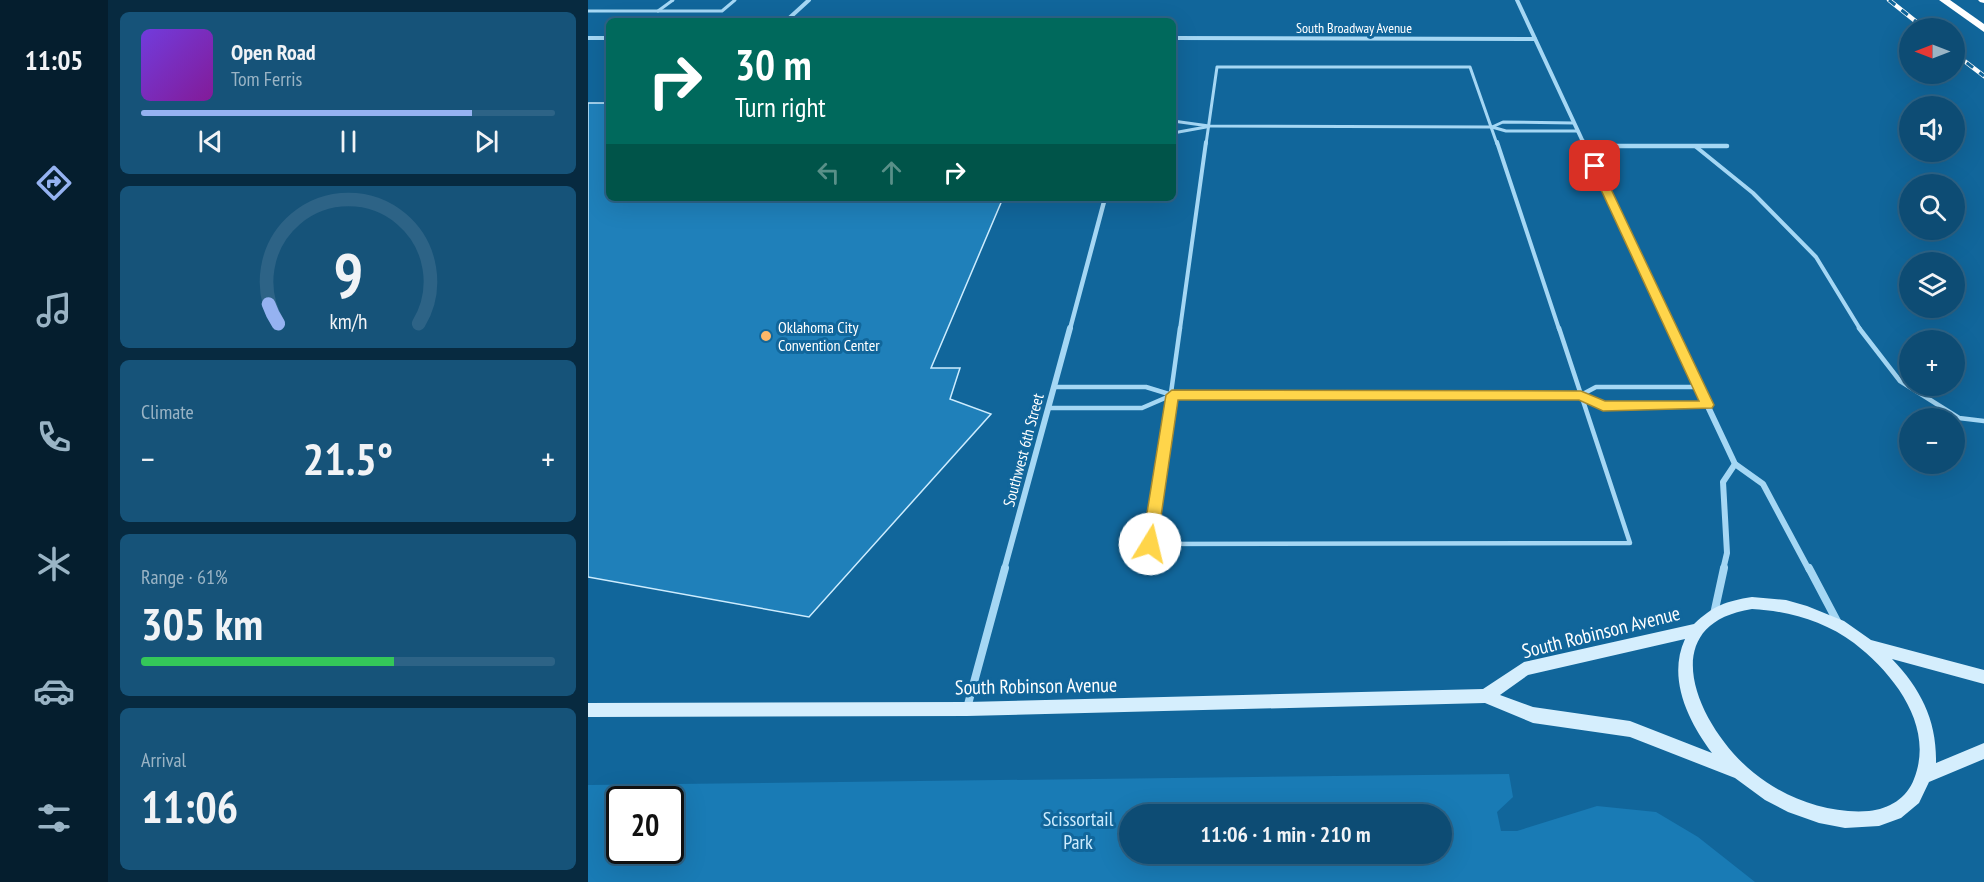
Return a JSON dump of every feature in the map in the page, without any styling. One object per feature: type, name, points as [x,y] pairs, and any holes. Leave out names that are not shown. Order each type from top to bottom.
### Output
[{"type":"highway","points":[[1944,0],[1984,29]]},
{"type":"main road","points":[[1752,603],[1772,603],[1809,612],[1840,626],[1868,645],[1897,673],[1917,704],[1930,743],[1927,775],[1913,799],[1887,816],[1854,821],[1814,814],[1773,796],[1740,772],[1717,748],[1697,717],[1689,698],[1685,680],[1687,652],[1697,630],[1714,614],[1752,603]]},
{"type":"main road","name":"South Robinson Avenue","points":[[1485,696],[1524,669],[1697,630]]},
{"type":"main road","points":[[1868,645],[1984,677]]},
{"type":"main road","name":"South Robinson Avenue","points":[[588,711],[967,709],[1485,696],[1533,715],[1630,729],[1740,772]]},
{"type":"main road","points":[[1927,775],[1984,751]]},
{"type":"street","points":[[789,18],[808,0]]},
{"type":"street","points":[[1517,0],[1735,464],[1763,484],[1840,626]]},
{"type":"street","points":[[588,38],[606,38]]},
{"type":"street","name":"South Broadway Avenue","points":[[1176,38],[1535,39]]},
{"type":"street","points":[[1586,146],[1727,146]]},
{"type":"street","name":"Southwest 6th Street","points":[[967,709],[1104,201]]},
{"type":"street","points":[[1714,614],[1727,553],[1723,482],[1735,464]]},
{"type":"lane","points":[[658,11],[673,0]]},
{"type":"lane","points":[[588,11],[722,11],[735,0]]},
{"type":"lane","points":[[1216,67],[1470,67],[1630,543],[1150,544],[1209,126],[1216,67]]},
{"type":"lane","points":[[1176,121],[1209,126]]},
{"type":"lane","points":[[1492,127],[1503,122],[1574,123]]},
{"type":"lane","points":[[1176,132],[1209,126],[1492,127],[1506,131],[1578,131]]},
{"type":"lane","points":[[1695,146],[1753,193],[1816,257],[1865,337],[1900,381],[1959,418],[1984,421]]},
{"type":"lane","points":[[1054,387],[1146,387],[1172,395],[1581,395],[1603,406],[1708,405]]},
{"type":"lane","points":[[1581,395],[1596,387],[1700,387]]},
{"type":"lane","points":[[1049,408],[1142,408],[1172,395]]},
{"type":"green space","name":"Scissortail Park","points":[[1509,774],[1513,797],[1497,812],[1501,831],[1517,831],[1597,806],[1656,812],[1698,837],[1755,882],[588,882],[588,785]]},
{"type":"building","name":"Oklahoma City Convention Center","points":[[588,103],[606,103],[606,201],[1002,201],[931,368],[960,368],[950,399],[991,414],[809,617],[588,577]]},
{"type":"railway","points":[[1889,0],[1912,18]]},
{"type":"railway","points":[[1965,61],[1984,76]]},
{"type":"place","name":"Oklahoma City Convention Center","points":[[766,336]]},
{"type":"route","points":[[1150,544],[1172,395],[1476,393],[1581,395],[1603,406],[1708,405],[1595,166]]}]
